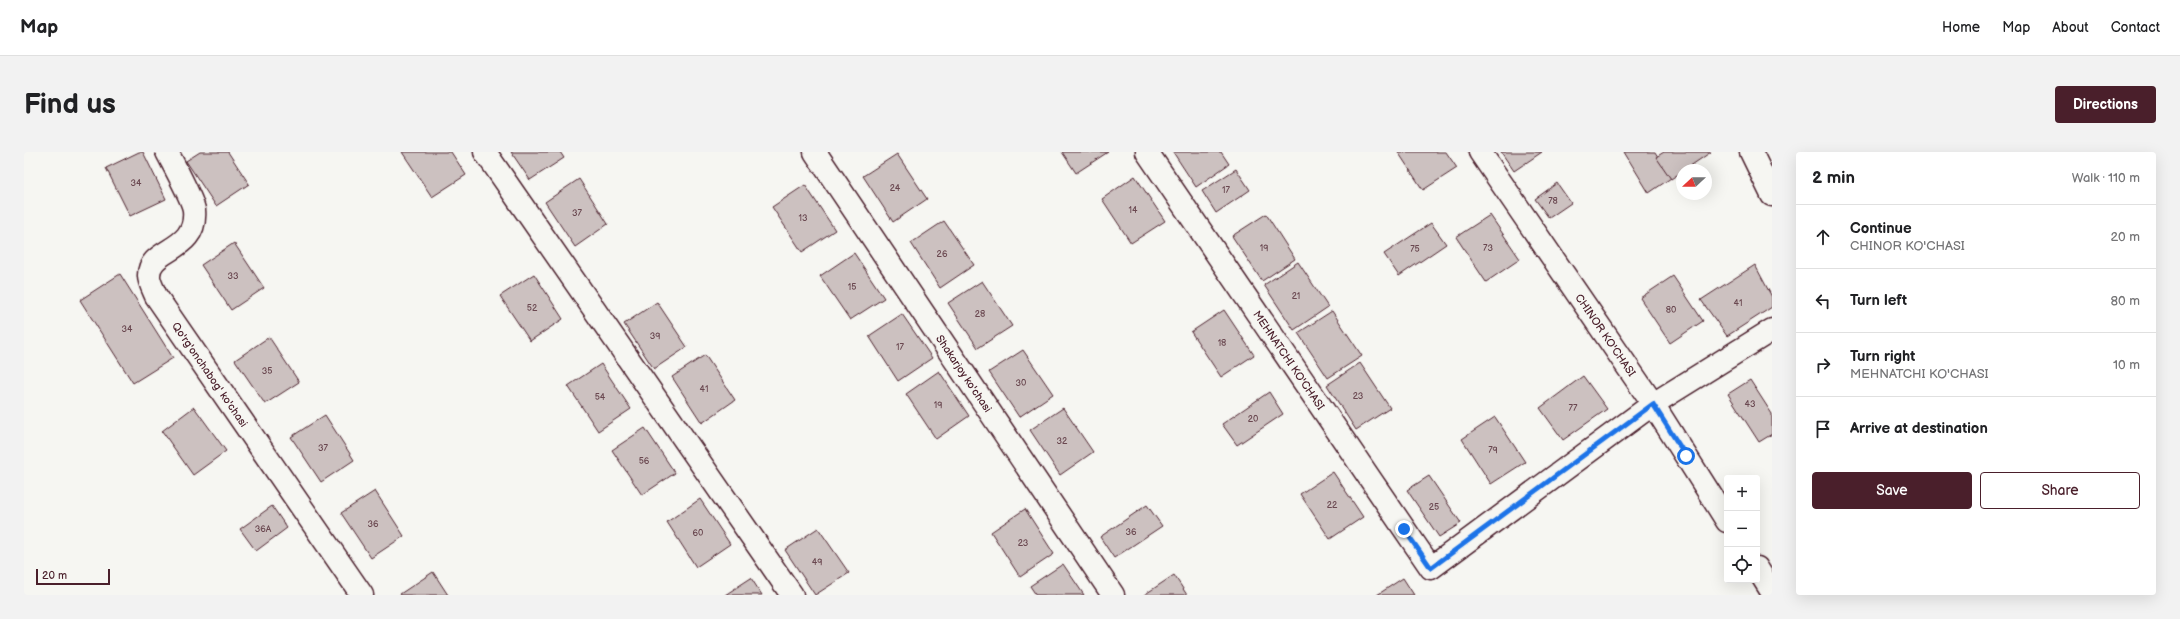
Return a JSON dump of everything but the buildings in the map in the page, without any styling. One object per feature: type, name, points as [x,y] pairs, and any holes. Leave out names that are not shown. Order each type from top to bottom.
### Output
[{"type":"street","name":"Qo'rg'onchabog' ko'chasi","points":[[167,152],[194,209],[194,226],[183,242],[154,260],[149,276],[156,296],[362,595]]},
{"type":"street","points":[[485,152],[792,595]]},
{"type":"street","name":"Shakarjoy ko'chasi","points":[[815,152],[1113,595]]},
{"type":"street","name":"MEHNATCHI KO'CHASI","points":[[1147,152],[1431,568],[1653,404]]},
{"type":"street","name":"CHINOR KO'CHASI","points":[[1480,152],[1653,404],[1724,516]]},
{"type":"street","points":[[1751,152],[1772,195]]},
{"type":"street","points":[[1653,404],[1772,330]]},
{"type":"street","points":[[1760,573],[1772,592]]},
{"type":"route","points":[[1404,529],[1431,568],[1653,404],[1686,456]]}]
